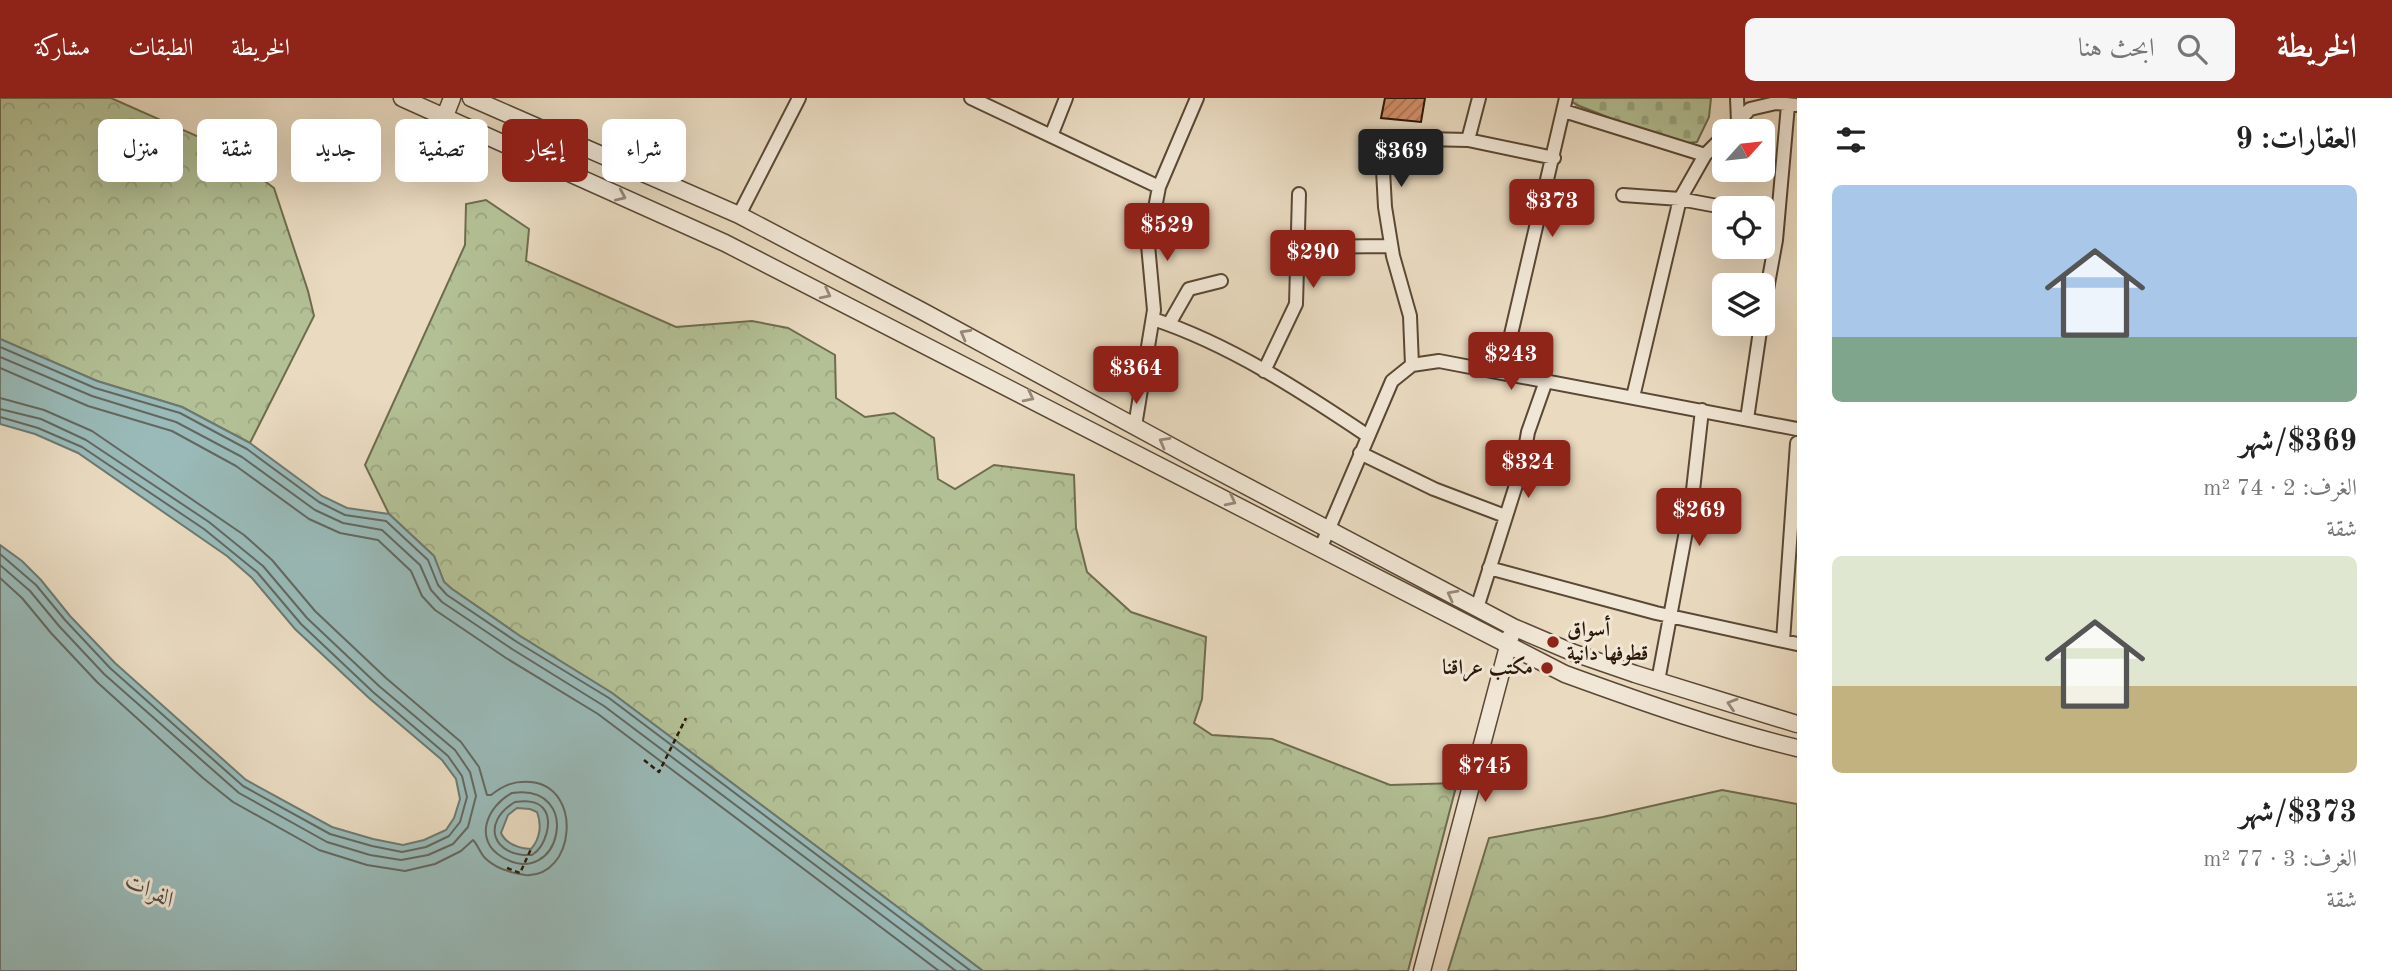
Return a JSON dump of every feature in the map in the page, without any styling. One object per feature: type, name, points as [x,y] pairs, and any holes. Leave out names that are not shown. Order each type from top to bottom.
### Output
[{"type":"street","points":[[402,98],[724,243],[1565,674],[1741,734],[1797,748]]},
{"type":"street","points":[[445,116],[453,98]]},
{"type":"street","points":[[471,98],[738,215],[1513,628],[1574,653],[1797,724]]},
{"type":"street","points":[[738,215],[799,98]]},
{"type":"street","points":[[971,98],[1159,187]]},
{"type":"street","points":[[1051,136],[1066,98]]},
{"type":"street","points":[[1135,426],[1154,310],[1148,245],[1159,187],[1197,98]]},
{"type":"street","points":[[1468,140],[1479,98]]},
{"type":"street","points":[[1737,98],[1738,119]]},
{"type":"street","points":[[1740,119],[1750,109],[1776,103],[1793,105],[1769,273]]},
{"type":"street","points":[[1503,373],[1565,104],[1705,155]]},
{"type":"street","points":[[1412,365],[1410,316],[1391,246],[1385,207],[1383,170],[1392,145],[1424,139],[1468,140],[1554,158]]},
{"type":"street","points":[[1633,397],[1680,199],[1705,155],[1712,148]]},
{"type":"street","points":[[1264,371],[1296,304],[1298,194]]},
{"type":"street","points":[[1623,195],[1680,199],[1712,205]]},
{"type":"street","points":[[1298,247],[1391,246]]},
{"type":"street","points":[[1169,324],[1189,289],[1221,281]]},
{"type":"street","points":[[1153,319],[1169,324],[1296,388],[1368,436]]},
{"type":"street","points":[[1747,419],[1759,336]]},
{"type":"street","points":[[1321,547],[1392,381],[1412,365],[1439,361],[1797,429]]},
{"type":"street","points":[[1477,608],[1522,467],[1528,432],[1546,381]]},
{"type":"street","points":[[1658,681],[1692,499],[1702,410]]},
{"type":"street","points":[[1783,641],[1797,443]]},
{"type":"street","points":[[1360,453],[1434,489],[1505,516]]},
{"type":"street","points":[[1489,568],[1670,616],[1797,644]]},
{"type":"street","points":[[1422,971],[1513,628]]},
{"type":"path","points":[[644,760],[659,772],[686,718]]},
{"type":"path","points":[[508,868],[520,873],[531,849]]},
{"type":"green space","points":[[0,98],[111,98],[158,119],[98,119],[98,182],[183,182],[183,130],[197,136],[197,182],[266,182],[274,188],[314,316],[250,443],[182,407],[97,381],[0,339]]},
{"type":"green space","points":[[1571,98],[1711,98],[1709,117],[1697,142],[1687,143],[1630,126],[1577,105]]},
{"type":"green space","points":[[486,200],[529,229],[526,261],[676,327],[752,321],[788,328],[835,355],[836,398],[865,417],[894,413],[934,438],[938,479],[955,489],[994,465],[1074,475],[1076,528],[1087,572],[1131,612],[1206,637],[1202,699],[1194,723],[1212,735],[1272,739],[1390,785],[1457,783],[1408,971],[983,971],[612,693],[520,636],[452,589],[444,582],[434,556],[389,514],[365,465],[465,245],[466,204]]},
{"type":"green space","points":[[1722,790],[1797,804],[1797,971],[1448,971],[1489,838],[1603,817]]},
{"type":"water","name":"الفرات","points":[[0,339],[97,381],[182,407],[250,443],[322,496],[347,508],[389,514],[434,556],[444,582],[452,589],[520,636],[612,693],[983,971],[0,971],[0,545],[22,561],[41,580],[70,616],[115,663],[246,780],[332,827],[403,845],[424,840],[446,830],[454,818],[460,799],[456,779],[442,760],[369,698],[295,629],[252,578],[227,556],[78,453],[35,434],[0,424]],"holes":[[[517,808],[537,812],[540,827],[531,849],[513,845],[501,833],[508,815]]]},
{"type":"building","points":[[1385,98],[1425,98],[1421,122],[1381,118]]},
{"type":"place","name":"أسواق قطوفها دانية","points":[[1553,642]]},
{"type":"place","name":"مكتب عراقنا","points":[[1547,668]]}]
